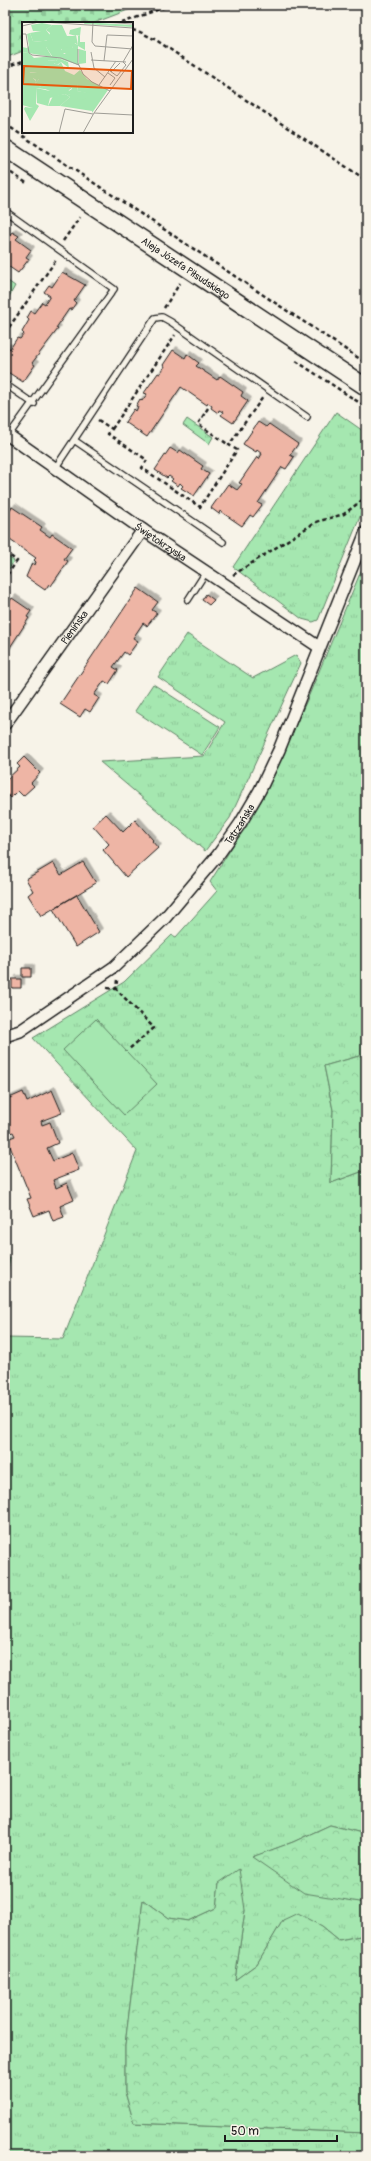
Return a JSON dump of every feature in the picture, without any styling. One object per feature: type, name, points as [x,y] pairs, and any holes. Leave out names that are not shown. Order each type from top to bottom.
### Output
[{"type":"main road","name":"Aleja Józefa Piłsudskiego","points":[[5,148],[366,387]]},
{"type":"street","name":"Świętokrzyska","points":[[7,434],[56,467],[143,530],[319,647]]},
{"type":"street","name":"Pienińska","points":[[5,724],[143,530]]},
{"type":"street","name":"Tatrzańska","points":[[5,1036],[20,1031],[114,967],[164,918],[218,855],[240,824],[260,790],[279,750],[366,532]]},
{"type":"lane","points":[[5,211],[114,289],[34,404],[7,434]]},
{"type":"lane","points":[[56,467],[91,416],[154,318],[162,317],[180,328],[307,417]]},
{"type":"lane","points":[[5,384],[34,404]]},
{"type":"lane","points":[[74,440],[223,542]]},
{"type":"lane","points":[[188,600],[206,572]]},
{"type":"path","points":[[125,22],[170,5]]},
{"type":"path","points":[[133,30],[156,40],[366,180]]},
{"type":"path","points":[[5,67],[22,61]]},
{"type":"path","points":[[5,124],[366,364]]},
{"type":"path","points":[[5,333],[80,217]]},
{"type":"path","points":[[162,317],[161,312],[180,283]]},
{"type":"path","points":[[180,328],[108,434],[147,460],[142,468],[200,507],[237,450],[198,424],[208,408]]},
{"type":"path","points":[[230,445],[268,390]]},
{"type":"path","points":[[91,416],[112,429]]},
{"type":"path","points":[[5,485],[8,481]]},
{"type":"path","points":[[233,575],[316,522],[344,514],[366,497]]},
{"type":"path","points":[[5,552],[17,561],[5,578]]},
{"type":"path","points":[[114,967],[118,974],[116,989],[154,1028],[129,1049]]},
{"type":"green space","points":[[5,5],[141,5],[97,22],[22,22],[22,51],[5,58]]},
{"type":"green space","points":[[5,279],[15,286],[5,304]]},
{"type":"green space","points":[[336,412],[366,433],[366,448],[362,454],[366,458],[366,502],[318,620],[313,622],[302,619],[233,567]]},
{"type":"green space","points":[[187,419],[213,437],[209,444],[183,425]]},
{"type":"green space","points":[[5,555],[14,561],[5,575]]},
{"type":"green space","points":[[366,559],[366,1054],[324,1066],[333,1110],[331,1183],[366,1170],[366,1834],[330,1825],[293,1842],[253,1857],[351,1900],[366,1903],[366,1935],[339,1940],[322,1926],[283,1920],[257,1964],[235,1980],[245,1910],[219,1883],[216,1908],[188,1921],[168,1918],[143,1900],[125,2045],[125,2092],[134,2123],[366,2133],[366,2156],[5,2156],[5,1338],[63,1339],[137,1151],[33,1038],[124,982],[172,935],[176,937],[217,891],[210,882],[261,801],[307,700]]},
{"type":"green space","points":[[187,634],[253,678],[296,655],[301,663],[230,818],[205,851],[100,762],[204,756],[225,722],[158,677]]},
{"type":"green space","points":[[153,684],[220,727],[202,755],[135,711]]},
{"type":"green space","points":[[96,1019],[157,1084],[124,1115],[63,1050]]},
{"type":"green space","points":[[366,1054],[366,1170],[331,1183],[333,1110],[324,1066]]},
{"type":"green space","points":[[10,1258],[5,1286],[5,1259]]},
{"type":"green space","points":[[330,1825],[366,1834],[366,1903],[304,1893],[252,1857],[293,1842]]},
{"type":"green space","points":[[239,1869],[245,1910],[235,1980],[257,1964],[283,1920],[298,1913],[322,1926],[339,1940],[366,1935],[366,2133],[134,2123],[125,2092],[125,2045],[143,1900],[168,1918],[188,1921],[216,1908],[219,1883]]},
{"type":"building","points":[[12,232],[19,236],[16,239],[31,250],[26,257],[29,259],[18,273],[5,264],[5,236],[7,238]]},
{"type":"building","points":[[62,272],[85,285],[74,301],[76,303],[71,310],[69,309],[56,328],[58,329],[32,363],[35,365],[23,382],[6,371],[5,373],[5,350],[7,347],[10,349],[17,338],[20,339],[24,334],[22,332],[29,320],[27,318],[31,311],[34,313],[42,302],[45,304],[50,296],[44,292],[49,285],[52,287]]},
{"type":"building","points":[[173,350],[185,358],[187,354],[199,363],[196,366],[217,380],[220,376],[243,392],[241,396],[248,401],[233,423],[221,415],[223,412],[219,410],[218,413],[211,408],[212,406],[208,403],[207,405],[181,387],[147,437],[125,422],[134,409],[136,411],[138,407],[136,406],[140,399],[142,401],[147,394],[144,393],[158,373],[160,374],[165,366],[163,365]]},
{"type":"building","points":[[258,422],[266,427],[269,424],[298,444],[290,455],[294,457],[286,469],[282,467],[258,503],[262,505],[253,517],[250,515],[242,526],[220,511],[219,514],[211,508],[228,484],[237,490],[242,484],[239,483],[257,457],[259,459],[262,454],[257,450],[256,452],[243,444]]},
{"type":"building","points":[[170,448],[178,453],[180,450],[203,466],[201,469],[209,474],[194,496],[181,488],[183,486],[180,483],[178,486],[171,481],[173,479],[169,476],[167,478],[155,470]]},
{"type":"building","points":[[12,507],[42,527],[40,530],[50,537],[52,534],[72,548],[64,559],[68,561],[51,586],[49,584],[45,590],[26,577],[32,563],[35,565],[36,562],[34,560],[36,558],[7,538],[8,536],[5,534],[5,508],[9,511]]},
{"type":"building","points":[[138,588],[158,602],[152,610],[157,613],[147,626],[143,623],[133,638],[138,641],[128,655],[124,652],[113,667],[118,670],[109,684],[104,681],[94,695],[99,698],[90,712],[85,709],[80,717],[60,704]]},
{"type":"building","points":[[206,594],[214,600],[209,605],[202,600]]},
{"type":"building","points":[[12,598],[31,611],[27,617],[29,618],[5,655],[5,604],[8,604]]},
{"type":"building","points":[[24,757],[40,773],[31,783],[34,786],[23,796],[18,791],[11,798],[5,792],[5,781],[20,767],[17,764]]},
{"type":"building","points":[[106,814],[123,832],[135,820],[153,840],[152,841],[158,848],[126,877],[103,850],[109,844],[93,826]]},
{"type":"building","points":[[83,862],[96,883],[41,916],[28,895],[33,891],[26,879],[53,863],[61,875]]},
{"type":"building","points":[[77,895],[99,932],[76,947],[53,909]]},
{"type":"building","points":[[22,968],[31,968],[31,977],[22,977]]},
{"type":"building","points":[[12,979],[21,979],[21,988],[12,988]]},
{"type":"building","points":[[52,1090],[62,1113],[41,1121],[42,1125],[50,1122],[58,1143],[47,1148],[53,1161],[72,1153],[79,1170],[53,1180],[56,1188],[67,1183],[74,1200],[60,1206],[64,1217],[53,1221],[49,1210],[34,1216],[27,1199],[31,1198],[7,1139],[15,1136],[13,1132],[5,1135],[5,1100],[23,1092],[27,1102]]}]
